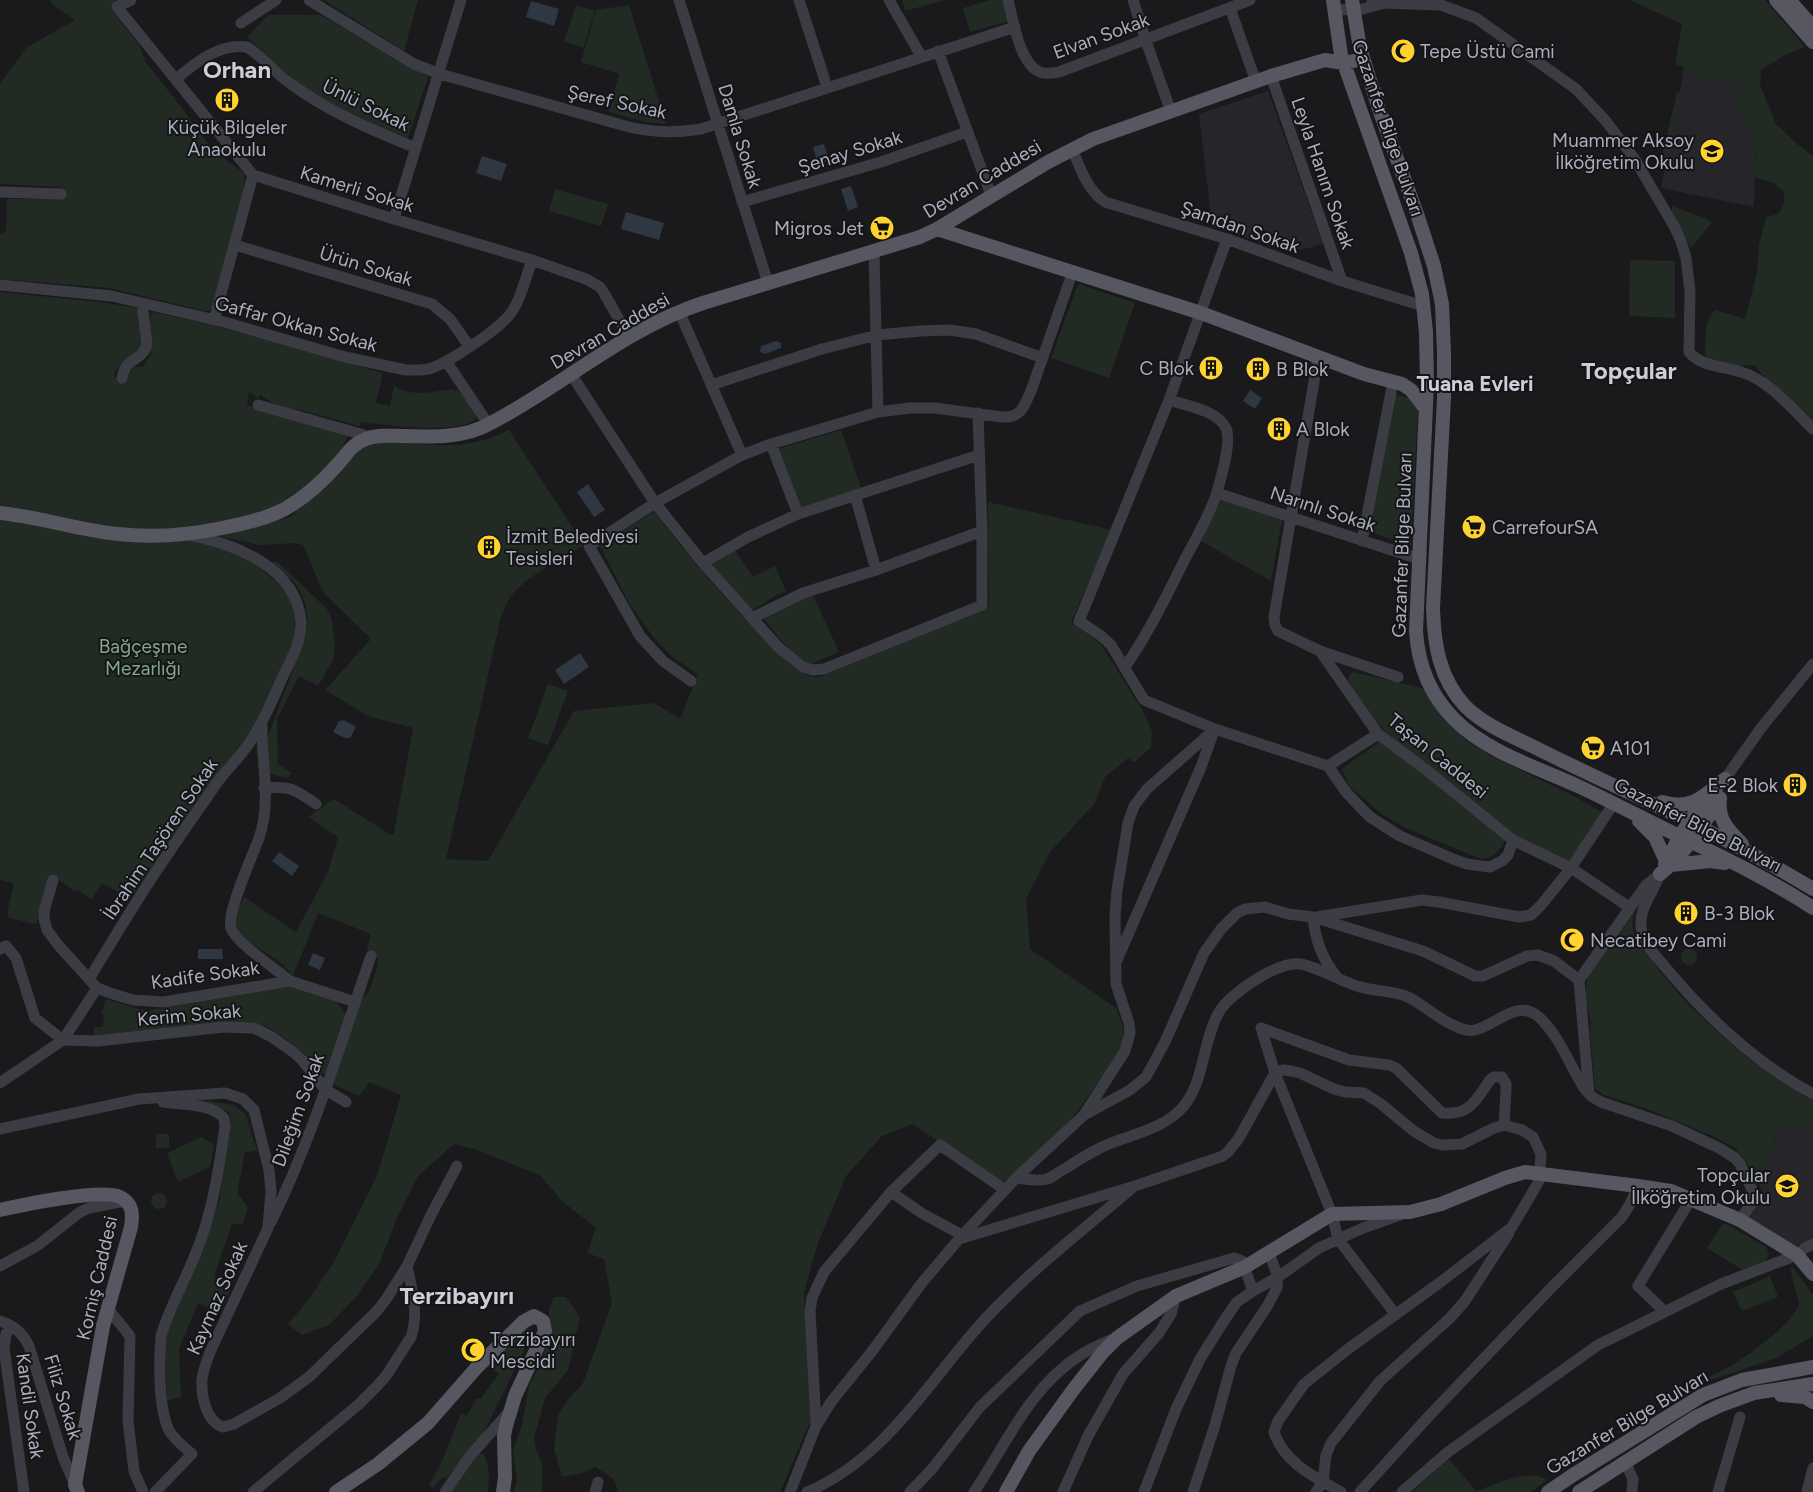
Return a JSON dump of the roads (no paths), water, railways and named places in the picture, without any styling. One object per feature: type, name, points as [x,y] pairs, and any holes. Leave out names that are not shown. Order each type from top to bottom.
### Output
[{"type":"main road","points":[[1776,0],[1813,42]]},
{"type":"main road","points":[[1789,0],[1813,27]]},
{"type":"main road","name":"Gazanfer Bilge Bulvarı","points":[[1352,5],[1363,59],[1434,266],[1442,304],[1444,398],[1433,608],[1434,639],[1441,667],[1459,698],[1485,721],[1506,734],[1619,788]]},
{"type":"main road","points":[[1325,60],[1332,38],[1334,10]]},
{"type":"main road","name":"Gazanfer Bilge Bulvarı","points":[[1334,10],[1339,46],[1344,63],[1412,253],[1419,279],[1423,306],[1427,371],[1416,631],[1417,649],[1428,682],[1446,712],[1462,727],[1496,748],[1614,803],[1746,869],[1813,908]]},
{"type":"main road","points":[[1325,60],[1339,46],[1358,40]]},
{"type":"main road","points":[[1325,60],[1344,63],[1363,59]]},
{"type":"main road","points":[[1325,60],[1351,85]]},
{"type":"main road","name":"Devran Caddesi","points":[[0,513],[118,534],[145,536],[186,535],[253,521],[286,508],[327,475],[358,442],[371,437],[383,436],[454,435],[489,425],[658,320],[679,311],[920,237],[937,229],[1072,148],[1271,76],[1325,60]]},
{"type":"main road","points":[[937,229],[1201,313],[1318,358],[1364,374],[1398,383],[1411,390],[1425,408]]},
{"type":"main road","points":[[1398,383],[1418,379],[1427,371]]},
{"type":"main road","points":[[1666,867],[1725,779]]},
{"type":"main road","points":[[1619,788],[1678,806],[1714,796]]},
{"type":"main road","points":[[1619,788],[1696,824],[1753,854]]},
{"type":"main road","points":[[1714,796],[1724,824],[1753,854]]},
{"type":"main road","points":[[1630,811],[1655,838],[1666,867]]},
{"type":"main road","name":"Gazanfer Bilge Bulvarı","points":[[1753,854],[1813,889]]},
{"type":"main road","points":[[1666,867],[1710,861],[1723,862],[1746,869]]},
{"type":"main road","points":[[1006,1492],[1029,1451],[1073,1390],[1103,1352],[1117,1338],[1176,1296],[1245,1267],[1332,1214],[1410,1212],[1441,1204],[1516,1174],[1526,1172],[1638,1186],[1671,1192],[1691,1199],[1740,1220],[1797,1255],[1813,1274]]},
{"type":"main road","name":"Korniş Caddesi","points":[[0,1210],[98,1194],[112,1194],[126,1200],[132,1212],[131,1227],[102,1333],[76,1488]]},
{"type":"main road","points":[[336,1492],[378,1464],[428,1423],[478,1366],[528,1318],[534,1316],[543,1321],[545,1331],[510,1411],[504,1436],[505,1477],[503,1492]]},
{"type":"main road","name":"Gazanfer Bilge Bulvarı","points":[[1548,1492],[1703,1395],[1742,1380],[1813,1367]]},
{"type":"main road","name":"Gazanfer Bilge Bulvarı","points":[[1579,1492],[1696,1417],[1719,1406],[1754,1393],[1813,1384]]},
{"type":"main road","points":[[1719,1406],[1755,1398],[1783,1395],[1805,1397],[1813,1402]]},
{"type":"street","points":[[131,0],[117,7],[253,175],[214,320]]},
{"type":"street","points":[[241,23],[276,0]]},
{"type":"street","name":"Şeref Sokak","points":[[309,0],[403,58],[440,74],[646,131],[676,132],[702,129],[921,56],[1015,27]]},
{"type":"street","points":[[394,219],[440,74],[461,0]]},
{"type":"street","name":"Damla Sokak","points":[[679,0],[768,283]]},
{"type":"street","points":[[799,0],[827,87]]},
{"type":"street","points":[[889,0],[921,56]]},
{"type":"street","name":"Elvan Sokak","points":[[1008,0],[1026,58],[1037,71],[1045,74],[1059,72],[1250,0]]},
{"type":"street","points":[[1134,0],[1171,112]]},
{"type":"street","points":[[1372,0],[1384,3],[1435,4],[1462,11],[1488,26],[1576,89],[1623,142],[1658,196],[1681,241],[1688,266],[1690,291],[1689,352],[1694,359],[1702,363],[1739,371],[1764,382],[1813,429]]},
{"type":"street","points":[[1334,10],[1352,5],[1375,7],[1384,3]]},
{"type":"street","points":[[1230,8],[1256,82]]},
{"type":"street","name":"Ünlü Sokak","points":[[176,79],[194,64],[217,52],[230,47],[247,47],[290,83],[332,111],[380,134],[416,148]]},
{"type":"street","points":[[938,51],[991,195]]},
{"type":"street","name":"Leyla Hanım Sokak","points":[[1271,76],[1342,281]]},
{"type":"street","name":"Şenay Sokak","points":[[742,202],[873,164],[967,132]]},
{"type":"street","name":"Şamdan Sokak","points":[[1072,148],[1084,178],[1093,191],[1105,202],[1227,239],[1342,281],[1423,306]]},
{"type":"street","name":"Kamerli Sokak","points":[[253,175],[532,260],[586,279],[600,288],[629,337]]},
{"type":"street","points":[[0,192],[61,194]]},
{"type":"street","points":[[1227,239],[1169,400],[1079,621],[1106,639],[1144,700],[1215,729],[1328,766],[1346,792],[1370,817],[1400,836],[1453,859],[1490,867],[1495,866],[1508,855],[1513,840]]},
{"type":"street","name":"Ürün Sokak","points":[[235,245],[432,304],[450,318],[469,346]]},
{"type":"street","points":[[874,252],[878,412]]},
{"type":"street","name":"Gaffar Okkan Sokak","points":[[0,285],[112,296],[214,320],[345,357],[406,370],[424,370],[446,361],[500,324],[513,310],[532,260]]},
{"type":"street","points":[[691,682],[663,661],[640,636],[589,546],[655,503],[742,455],[771,444],[878,412],[910,408],[935,408],[1012,418],[1016,416],[1032,391],[1073,271]]},
{"type":"street","points":[[122,378],[126,365],[141,356],[145,350],[142,303]]},
{"type":"street","points":[[679,311],[742,455]]},
{"type":"street","points":[[711,385],[822,349],[877,334],[964,331],[990,338],[1044,358]]},
{"type":"street","name":"Taşan Caddesi","points":[[1318,358],[1274,625],[1278,631],[1320,651],[1378,734],[1513,840],[1571,868],[1629,907]]},
{"type":"street","points":[[446,361],[489,425]]},
{"type":"street","points":[[571,374],[655,503],[703,564],[778,647],[803,667],[813,670],[824,669],[982,605],[982,530],[978,414]]},
{"type":"street","points":[[1362,541],[1398,383]]},
{"type":"street","points":[[1125,668],[1163,603],[1217,493],[1228,444],[1225,426],[1220,420],[1206,412],[1169,400]]},
{"type":"street","points":[[258,405],[371,437]]},
{"type":"street","points":[[771,444],[798,514]]},
{"type":"street","points":[[703,564],[748,537],[798,514],[979,455]]},
{"type":"street","name":"Narınlı Sokak","points":[[1217,493],[1419,559]]},
{"type":"street","points":[[855,496],[876,570]]},
{"type":"street","points":[[752,618],[803,593],[876,570],[982,530]]},
{"type":"street","name":"İbrahim Taşören Sokak","points":[[63,1040],[156,872],[207,797],[246,748],[263,720],[299,640],[301,623],[297,602],[287,585],[252,556],[222,543],[186,535]]},
{"type":"street","points":[[1320,651],[1398,676]]},
{"type":"street","points":[[1725,779],[1761,728],[1813,664]]},
{"type":"street","points":[[263,720],[262,758],[265,809],[262,828],[229,923],[231,930],[240,940],[290,980]]},
{"type":"street","points":[[1084,1115],[1125,1051],[1130,1033],[1129,1023],[1118,996],[1115,965],[1117,890],[1128,823],[1134,806],[1140,797],[1156,780],[1215,729]]},
{"type":"street","points":[[1115,965],[1201,767],[1215,729]]},
{"type":"street","points":[[1328,766],[1378,734]]},
{"type":"street","points":[[264,788],[288,787],[296,790],[316,804]]},
{"type":"street","points":[[1313,917],[1422,900],[1526,917],[1542,904],[1571,868],[1614,803]]},
{"type":"street","points":[[1589,1094],[1579,980],[1646,884],[1666,867]]},
{"type":"street","points":[[1666,867],[1645,903],[1640,923],[1642,934],[1650,949],[1695,1001],[1732,1036],[1782,1075],[1813,1094]]},
{"type":"street","name":"Kadife Sokak","points":[[53,880],[44,911],[47,930],[93,984],[133,1000],[158,1003],[290,980],[355,1002]]},
{"type":"street","points":[[790,1492],[816,1426],[831,1402],[873,1350],[921,1284],[961,1237],[1016,1178],[1084,1115],[1130,1090],[1146,1077],[1165,1042],[1211,941],[1230,919],[1245,909],[1265,907],[1288,914],[1313,917],[1423,951],[1475,976],[1483,976],[1527,956],[1538,955],[1554,961],[1579,980]]},
{"type":"street","points":[[1313,917],[1315,936],[1321,951],[1330,968],[1340,980]]},
{"type":"street","points":[[0,949],[6,946],[16,958],[35,1018],[63,1040],[0,1084]]},
{"type":"street","name":"Dileğim Sokak","points":[[268,1228],[289,1186],[311,1130],[371,956]]},
{"type":"street","points":[[1016,1178],[1046,1180],[1088,1154],[1120,1139],[1155,1127],[1172,1117],[1190,1098],[1219,1012],[1237,992],[1250,983],[1294,963],[1312,967],[1340,980],[1366,988],[1397,993],[1422,1004],[1451,1024],[1468,1030],[1475,1030],[1518,1010],[1534,1013],[1547,1025],[1589,1094],[1602,1102],[1672,1126],[1732,1155],[1740,1164],[1754,1194],[1752,1203],[1740,1220]]},
{"type":"street","name":"Kerim Sokak","points":[[63,1040],[98,1041],[223,1027],[254,1028],[272,1037],[293,1052],[302,1060],[324,1089]]},
{"type":"street","points":[[1396,1315],[1338,1239],[1332,1214],[1275,1073],[1261,1028],[1350,1060],[1389,1065],[1400,1071],[1431,1104],[1442,1112],[1465,1111],[1471,1106],[1490,1080],[1494,1077],[1502,1077],[1506,1084],[1504,1125]]},
{"type":"street","points":[[891,1192],[961,1237],[1135,1186],[1208,1162],[1228,1152],[1239,1138],[1275,1073],[1283,1070],[1300,1073],[1334,1089],[1345,1092],[1364,1093],[1426,1140],[1443,1146],[1462,1144],[1504,1125],[1522,1130],[1533,1137],[1541,1154],[1540,1174],[1536,1186],[1494,1258],[1466,1301],[1450,1318],[1380,1381],[1331,1443],[1326,1455],[1319,1487]]},
{"type":"street","points":[[324,1089],[346,1102]]},
{"type":"street","name":"Kaymaz Sokak","points":[[0,1129],[139,1099],[225,1093],[249,1104],[257,1119],[271,1180],[268,1228],[210,1352],[204,1369],[202,1388],[208,1411],[214,1422],[223,1427],[234,1424],[280,1398],[309,1377],[376,1311],[396,1286],[458,1166]]},
{"type":"street","points":[[139,1099],[211,1109],[221,1114],[225,1122],[214,1196],[207,1222],[161,1336],[161,1392],[164,1418],[175,1439],[192,1454],[155,1492]]},
{"type":"street","points":[[816,1426],[810,1312],[812,1298],[824,1272],[891,1192],[940,1145],[1005,1190]]},
{"type":"street","points":[[807,1492],[843,1473],[894,1428],[962,1346],[1006,1297],[1135,1186]]},
{"type":"street","points":[[1360,1492],[1428,1416],[1622,1217],[1638,1186]]},
{"type":"street","points":[[1664,1312],[1638,1286],[1691,1199]]},
{"type":"street","points":[[0,1266],[37,1246],[80,1212],[88,1208],[126,1200]]},
{"type":"street","points":[[1144,1492],[1176,1409],[1200,1359],[1237,1302],[1278,1278],[1319,1248],[1363,1228],[1410,1212]]},
{"type":"street","points":[[1341,1492],[1319,1487],[1284,1452],[1274,1432],[1278,1421],[1304,1384],[1512,1227]]},
{"type":"street","points":[[1402,1492],[1448,1452],[1598,1345],[1721,1284],[1797,1255],[1813,1244]]},
{"type":"street","points":[[1193,1492],[1215,1426],[1230,1366],[1273,1296],[1278,1278],[1269,1253]]},
{"type":"street","points":[[910,1492],[932,1469],[980,1408],[1080,1311],[1137,1286],[1234,1258],[1239,1258],[1245,1267],[1253,1291]]},
{"type":"street","points":[[253,1492],[358,1405],[386,1376],[412,1337],[414,1330],[415,1313],[407,1266]]},
{"type":"street","points":[[1063,1492],[1088,1436],[1124,1374],[1159,1333],[1171,1314],[1176,1296]]},
{"type":"street","points":[[108,1309],[130,1336],[128,1421],[134,1471],[143,1492]]},
{"type":"street","points":[[0,1322],[11,1326]]},
{"type":"street","name":"Filiz Sokak","points":[[11,1326],[21,1334],[29,1346],[63,1457],[76,1488]]},
{"type":"street","name":"Kandil Sokak","points":[[11,1326],[6,1334],[4,1348],[24,1492]]},
{"type":"street","points":[[974,1492],[1002,1444],[1041,1388],[1077,1357],[1117,1338]]},
{"type":"street","points":[[445,1492],[469,1457],[510,1411]]},
{"type":"street","points":[[1718,1492],[1740,1417]]},
{"type":"street","points":[[1625,1462],[1633,1478],[1632,1492]]},
{"type":"street","points":[[1807,1492],[1813,1468]]},
{"type":"water","points":[[531,1],[559,9],[554,26],[526,17]]},
{"type":"water","points":[[824,144],[829,161],[818,165],[813,147]]},
{"type":"water","points":[[482,156],[507,164],[501,181],[476,173]]},
{"type":"water","points":[[851,186],[858,207],[848,211],[841,189]]},
{"type":"water","points":[[626,212],[664,223],[659,240],[621,229]]},
{"type":"water","points":[[776,341],[781,343],[781,348],[765,354],[760,352],[761,346]]},
{"type":"water","points":[[1250,390],[1262,398],[1255,409],[1243,401]]},
{"type":"water","points":[[588,484],[605,510],[594,517],[577,492]]},
{"type":"water","points":[[580,653],[589,667],[564,684],[555,670]]},
{"type":"water","points":[[344,720],[356,727],[350,738],[345,738],[333,732],[339,721]]},
{"type":"water","points":[[279,852],[299,866],[292,876],[272,861]]},
{"type":"water","points":[[198,949],[222,949],[223,959],[198,959]]},
{"type":"water","points":[[313,953],[325,958],[320,970],[308,965]]},
{"type":"place","name":"Tepe Üstü Cami","points":[[1403,51]]},
{"type":"place","name":"Küçük Bilgeler Anaokulu","points":[[227,100]]},
{"type":"place","name":"Muammer Aksoy İlköğretim Okulu","points":[[1712,151]]},
{"type":"place","name":"Migros Jet","points":[[882,228]]},
{"type":"place","name":"C Blok","points":[[1211,368]]},
{"type":"place","name":"B Blok","points":[[1258,369]]},
{"type":"place","name":"A Blok","points":[[1279,429]]},
{"type":"place","name":"CarrefourSA","points":[[1474,527]]},
{"type":"place","name":"İzmit Belediyesi Tesisleri","points":[[489,547]]},
{"type":"place","name":"A101","points":[[1593,748]]},
{"type":"place","name":"E-2 Blok","points":[[1795,785]]},
{"type":"place","name":"B-3 Blok","points":[[1686,913]]},
{"type":"place","name":"Necatibey Cami","points":[[1572,940]]},
{"type":"place","name":"Topçular İlköğretim Okulu","points":[[1787,1186]]},
{"type":"place","name":"Terzibayırı Mescidi","points":[[473,1350]]},
{"type":"district","name":"Orhan","points":[[237,69]]},
{"type":"district","name":"Topçular","points":[[1629,370]]},
{"type":"district","name":"Tuana Evleri","points":[[1475,383]]},
{"type":"district","name":"Terzibayırı","points":[[457,1295]]},
{"type":"park label","name":"Bağçeşme Mezarlığı","points":[[143,657]]}]
